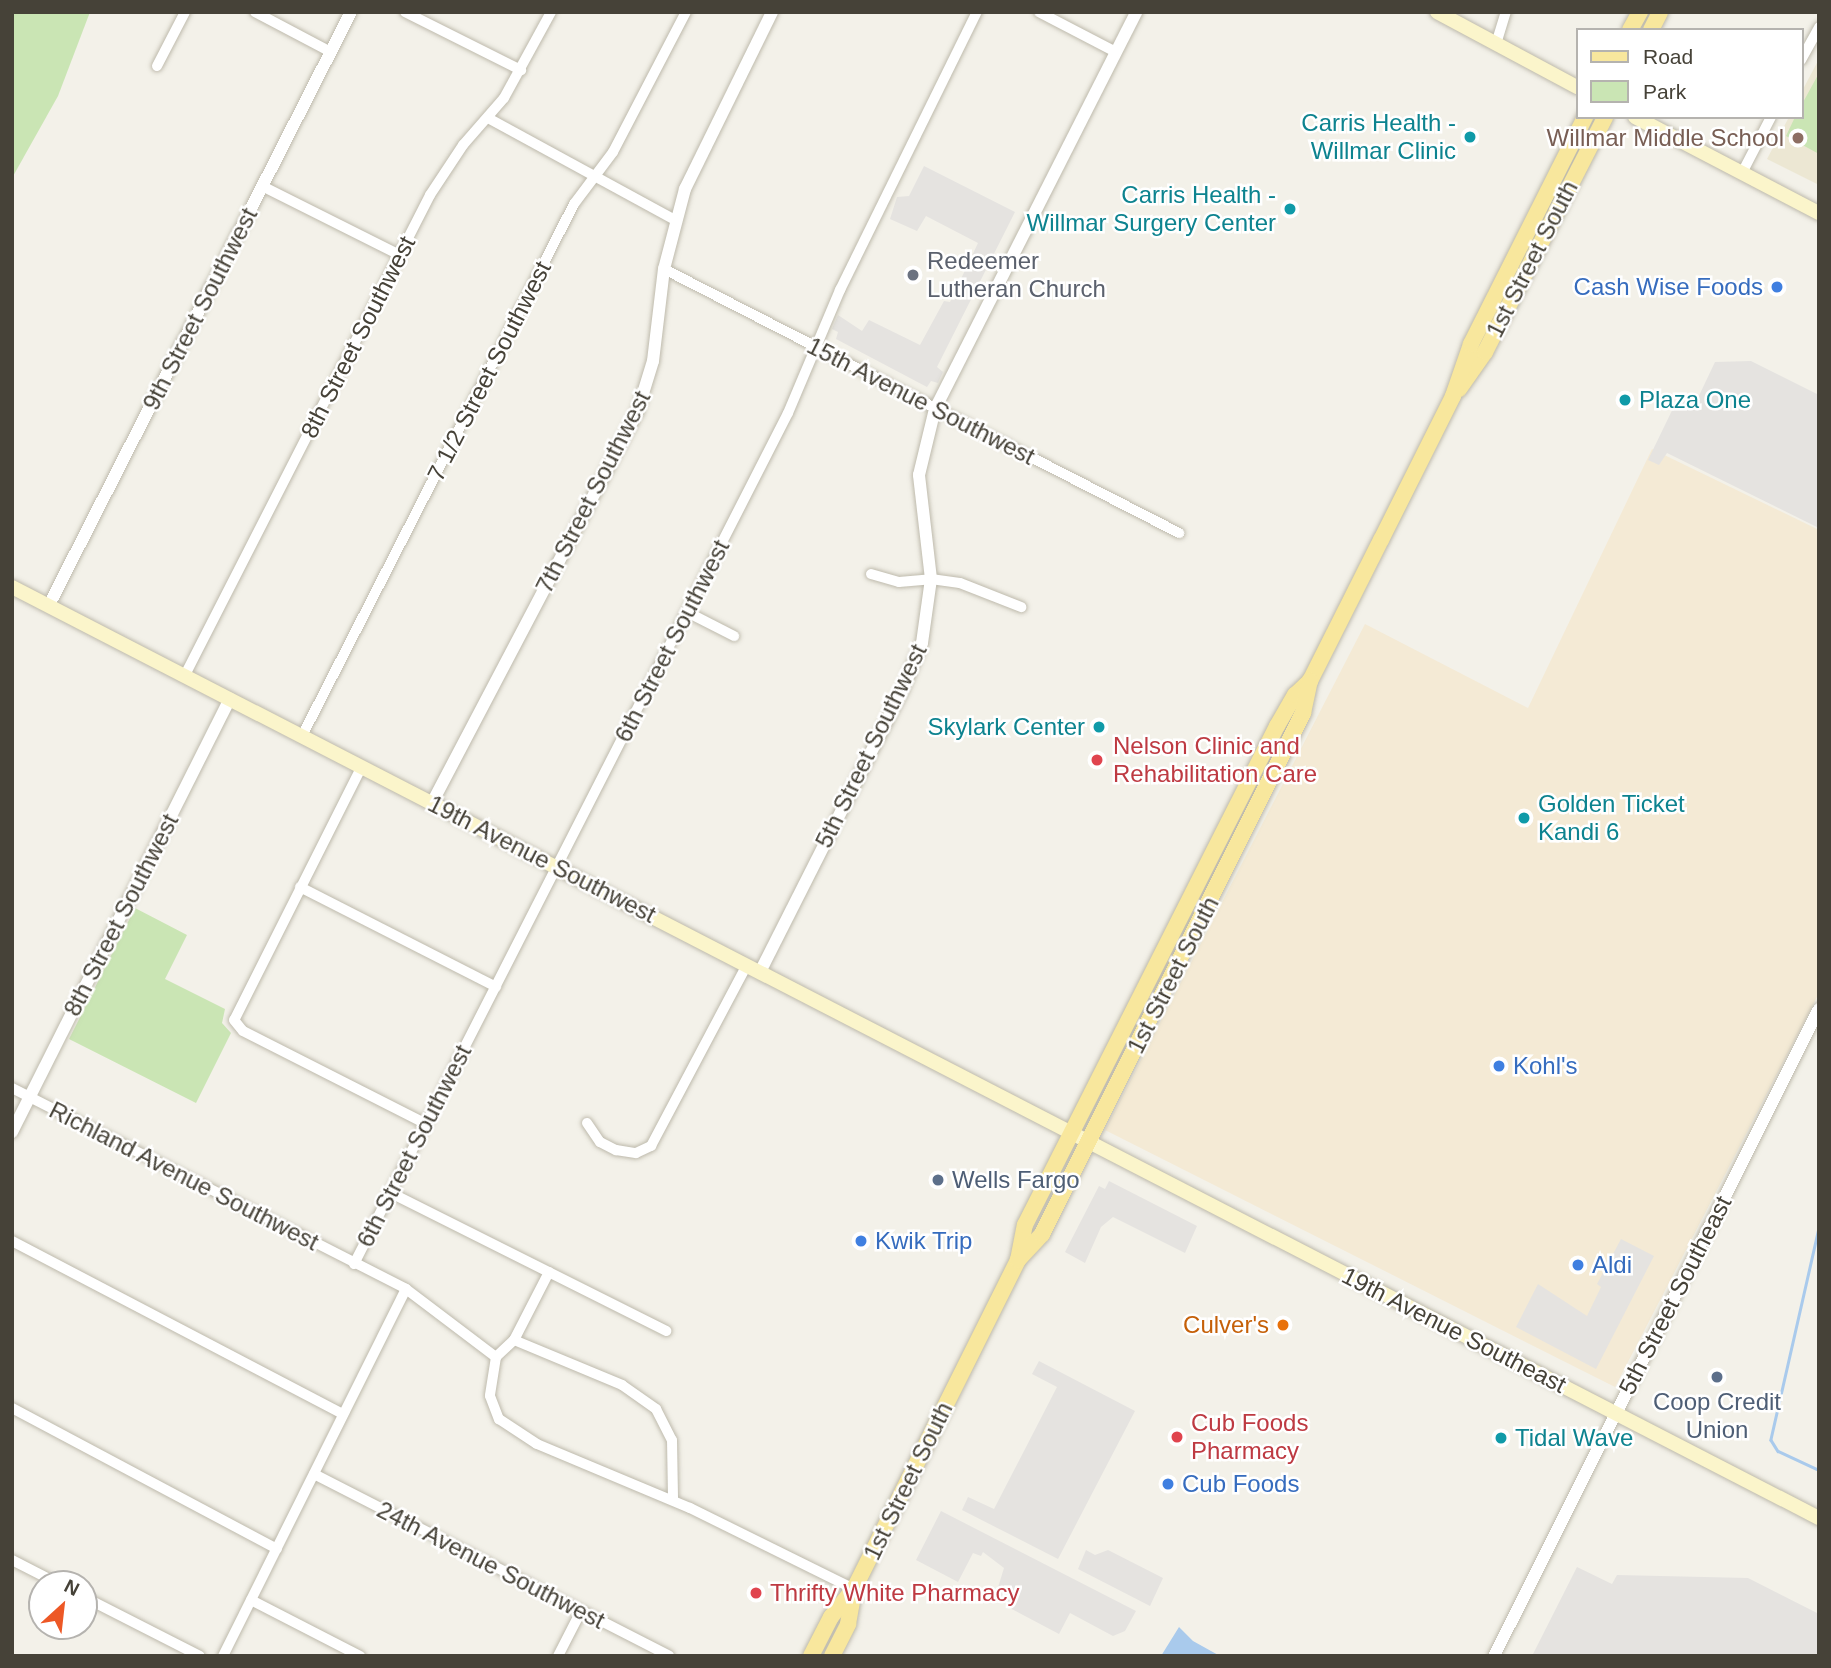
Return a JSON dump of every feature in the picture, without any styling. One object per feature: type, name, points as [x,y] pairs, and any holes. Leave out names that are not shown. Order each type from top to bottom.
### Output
[{"type":"main road","points":[[1437,12],[1576,86]]},
{"type":"main road","points":[[1631,28],[1640,12]]},
{"type":"main road","points":[[1652,28],[1660,12]]},
{"type":"main road","name":"1st Street South","points":[[811,1656],[834,1612],[855,1589],[1018,1261],[1042,1234],[1089,1141],[1303,713],[1310,681],[1453,396],[1471,344],[1584,119]]},
{"type":"main road","name":"1st Street South","points":[[1453,396],[1485,352],[1604,119]]},
{"type":"main road","points":[[1639,119],[1819,213]]},
{"type":"main road","name":"19th Avenue Southwest","points":[[12,587],[1072,1132]]},
{"type":"main road","name":"1st Street South","points":[[1018,1261],[1025,1225],[1270,740],[1294,695],[1310,681]]},
{"type":"main road","name":"19th Avenue Southeast","points":[[1072,1132],[1819,1518]]},
{"type":"main road","name":"1st Street South","points":[[832,1656],[850,1617],[855,1589]]},
{"type":"street","points":[[156,66],[185,12]]},
{"type":"street","points":[[255,12],[331,52]]},
{"type":"street","name":"9th Street Southwest","points":[[49,605],[351,12]]},
{"type":"street","points":[[405,12],[521,70]]},
{"type":"street","name":"8th Street Southwest","points":[[185,675],[446,169],[488,118],[521,70],[551,12]]},
{"type":"street","name":"7 1/2 Street Southwest","points":[[302,736],[574,204],[613,152],[686,12]]},
{"type":"street","name":"7th Street Southwest","points":[[432,803],[637,412],[653,361],[664,269],[675,220],[690,178],[772,12]]},
{"type":"street","name":"6th Street Southwest","points":[[354,1264],[687,612],[977,12]]},
{"type":"street","points":[[1039,12],[1116,52]]},
{"type":"street","name":"5th Street Southwest","points":[[587,1123],[600,1142],[616,1150],[636,1153],[651,1146],[753,968],[912,669],[927,621],[931,579],[919,475],[935,409],[1136,12]]},
{"type":"street","points":[[1496,44],[1506,12]]},
{"type":"street","points":[[1803,56],[1819,27]]},
{"type":"street","points":[[488,118],[594,179],[675,220]]},
{"type":"street","points":[[1742,173],[1770,119]]},
{"type":"street","points":[[262,186],[400,255]]},
{"type":"street","name":"15th Avenue Southwest","points":[[664,269],[1179,533]]},
{"type":"street","points":[[872,574],[900,582],[931,579],[973,587],[1021,607]]},
{"type":"street","points":[[687,612],[734,636]]},
{"type":"street","name":"8th Street Southwest","points":[[12,1132],[230,699]]},
{"type":"street","points":[[362,766],[235,1012],[234,1024],[426,1124]]},
{"type":"street","points":[[300,887],[496,987]]},
{"type":"street","name":"5th Street Southeast","points":[[1494,1656],[1819,1009]]},
{"type":"street","name":"Richland Avenue Southwest","points":[[12,1088],[406,1289],[496,1357]]},
{"type":"street","points":[[391,1193],[666,1331]]},
{"type":"street","points":[[12,1241],[344,1414]]},
{"type":"street","points":[[549,1272],[514,1340],[496,1357],[491,1396],[499,1419],[511,1430],[673,1500],[855,1589]]},
{"type":"street","points":[[223,1656],[406,1289]]},
{"type":"street","points":[[514,1340],[622,1385],[656,1409],[672,1440],[673,1500]]},
{"type":"street","points":[[12,1408],[276,1549]]},
{"type":"street","name":"24th Avenue Southwest","points":[[314,1474],[669,1656]]},
{"type":"street","points":[[12,1560],[32,1570]]},
{"type":"street","points":[[251,1600],[360,1656]]},
{"type":"street","points":[[98,1604],[200,1656]]},
{"type":"street","points":[[558,1656],[581,1611]]},
{"type":"shaded area","name":"Willmar Middle School","points":[[1819,59],[1819,185],[1767,159],[1788,119],[1803,119],[1803,89]]},
{"type":"shaded area","points":[[924,166],[1015,212],[937,367],[943,372],[938,383],[931,381],[927,387],[836,339],[838,332],[832,329],[838,315],[862,331],[869,320],[920,345],[944,301],[950,302],[978,243],[926,216],[917,231],[890,219],[897,197],[909,196]]},
{"type":"shaded area","points":[[1751,361],[1819,395],[1819,528],[1667,453],[1659,465],[1648,460],[1680,394],[1696,402],[1715,362]]},
{"type":"shaded area","points":[[1652,449],[1819,530],[1819,993],[1615,1387],[1105,1130],[1365,624],[1528,708]]},
{"type":"shaded area","points":[[1109,1181],[1197,1226],[1185,1253],[1113,1217],[1101,1227],[1085,1263],[1065,1252],[1099,1186],[1105,1189]]},
{"type":"shaded area","points":[[1621,1239],[1654,1256],[1596,1369],[1516,1327],[1538,1284],[1587,1316],[1601,1287],[1597,1284]]},
{"type":"shaded area","points":[[1039,1361],[1135,1411],[1058,1559],[962,1510],[968,1497],[994,1509],[1057,1387],[1032,1374]]},
{"type":"shaded area","points":[[941,1511],[1136,1611],[1125,1631],[1113,1636],[1070,1613],[1059,1634],[1006,1606],[1008,1600],[996,1594],[1004,1568],[983,1552],[981,1556],[973,1553],[958,1582],[916,1560]]},
{"type":"shaded area","points":[[1086,1550],[1095,1555],[1108,1550],[1163,1578],[1150,1606],[1078,1569]]},
{"type":"shaded area","points":[[1577,1567],[1612,1584],[1617,1575],[1748,1578],[1819,1614],[1819,1656],[1532,1656]]},
{"type":"green space","points":[[12,12],[90,12],[58,96],[12,178]]},
{"type":"green space","points":[[1819,73],[1819,154],[1786,136],[1794,119],[1803,119],[1803,102]]},
{"type":"green space","points":[[135,908],[187,935],[165,979],[225,1009],[222,1023],[231,1033],[196,1103],[69,1039]]},
{"type":"water","points":[[1179,1627],[1193,1641],[1220,1656],[1161,1656]]},
{"type":"waterway","points":[[1819,1228],[1771,1440],[1778,1451],[1819,1470]]},
{"type":"place","name":"Carris Health - Willmar Clinic","points":[[1470,137]]},
{"type":"place","name":"Willmar Middle School","points":[[1798,138]]},
{"type":"place","name":"Carris Health - Willmar Surgery Center","points":[[1290,209]]},
{"type":"place","name":"Redeemer Lutheran Church","points":[[913,275]]},
{"type":"place","name":"Cash Wise Foods","points":[[1777,287]]},
{"type":"place","name":"Plaza One","points":[[1625,400]]},
{"type":"place","name":"Skylark Center","points":[[1099,727]]},
{"type":"place","name":"Nelson Clinic and Rehabilitation Care","points":[[1097,760]]},
{"type":"place","name":"Golden Ticket Kandi 6","points":[[1524,818]]},
{"type":"place","name":"Kohl's","points":[[1499,1066]]},
{"type":"place","name":"Wells Fargo","points":[[938,1180]]},
{"type":"place","name":"Kwik Trip","points":[[861,1241]]},
{"type":"place","name":"Aldi","points":[[1578,1265]]},
{"type":"place","name":"Culver's","points":[[1283,1325]]},
{"type":"place","name":"Coop Credit Union","points":[[1717,1377]]},
{"type":"place","name":"Cub Foods Pharmacy","points":[[1177,1437]]},
{"type":"place","name":"Tidal Wave","points":[[1501,1438]]},
{"type":"place","name":"Cub Foods","points":[[1168,1484]]},
{"type":"place","name":"Thrifty White Pharmacy","points":[[756,1593]]}]
